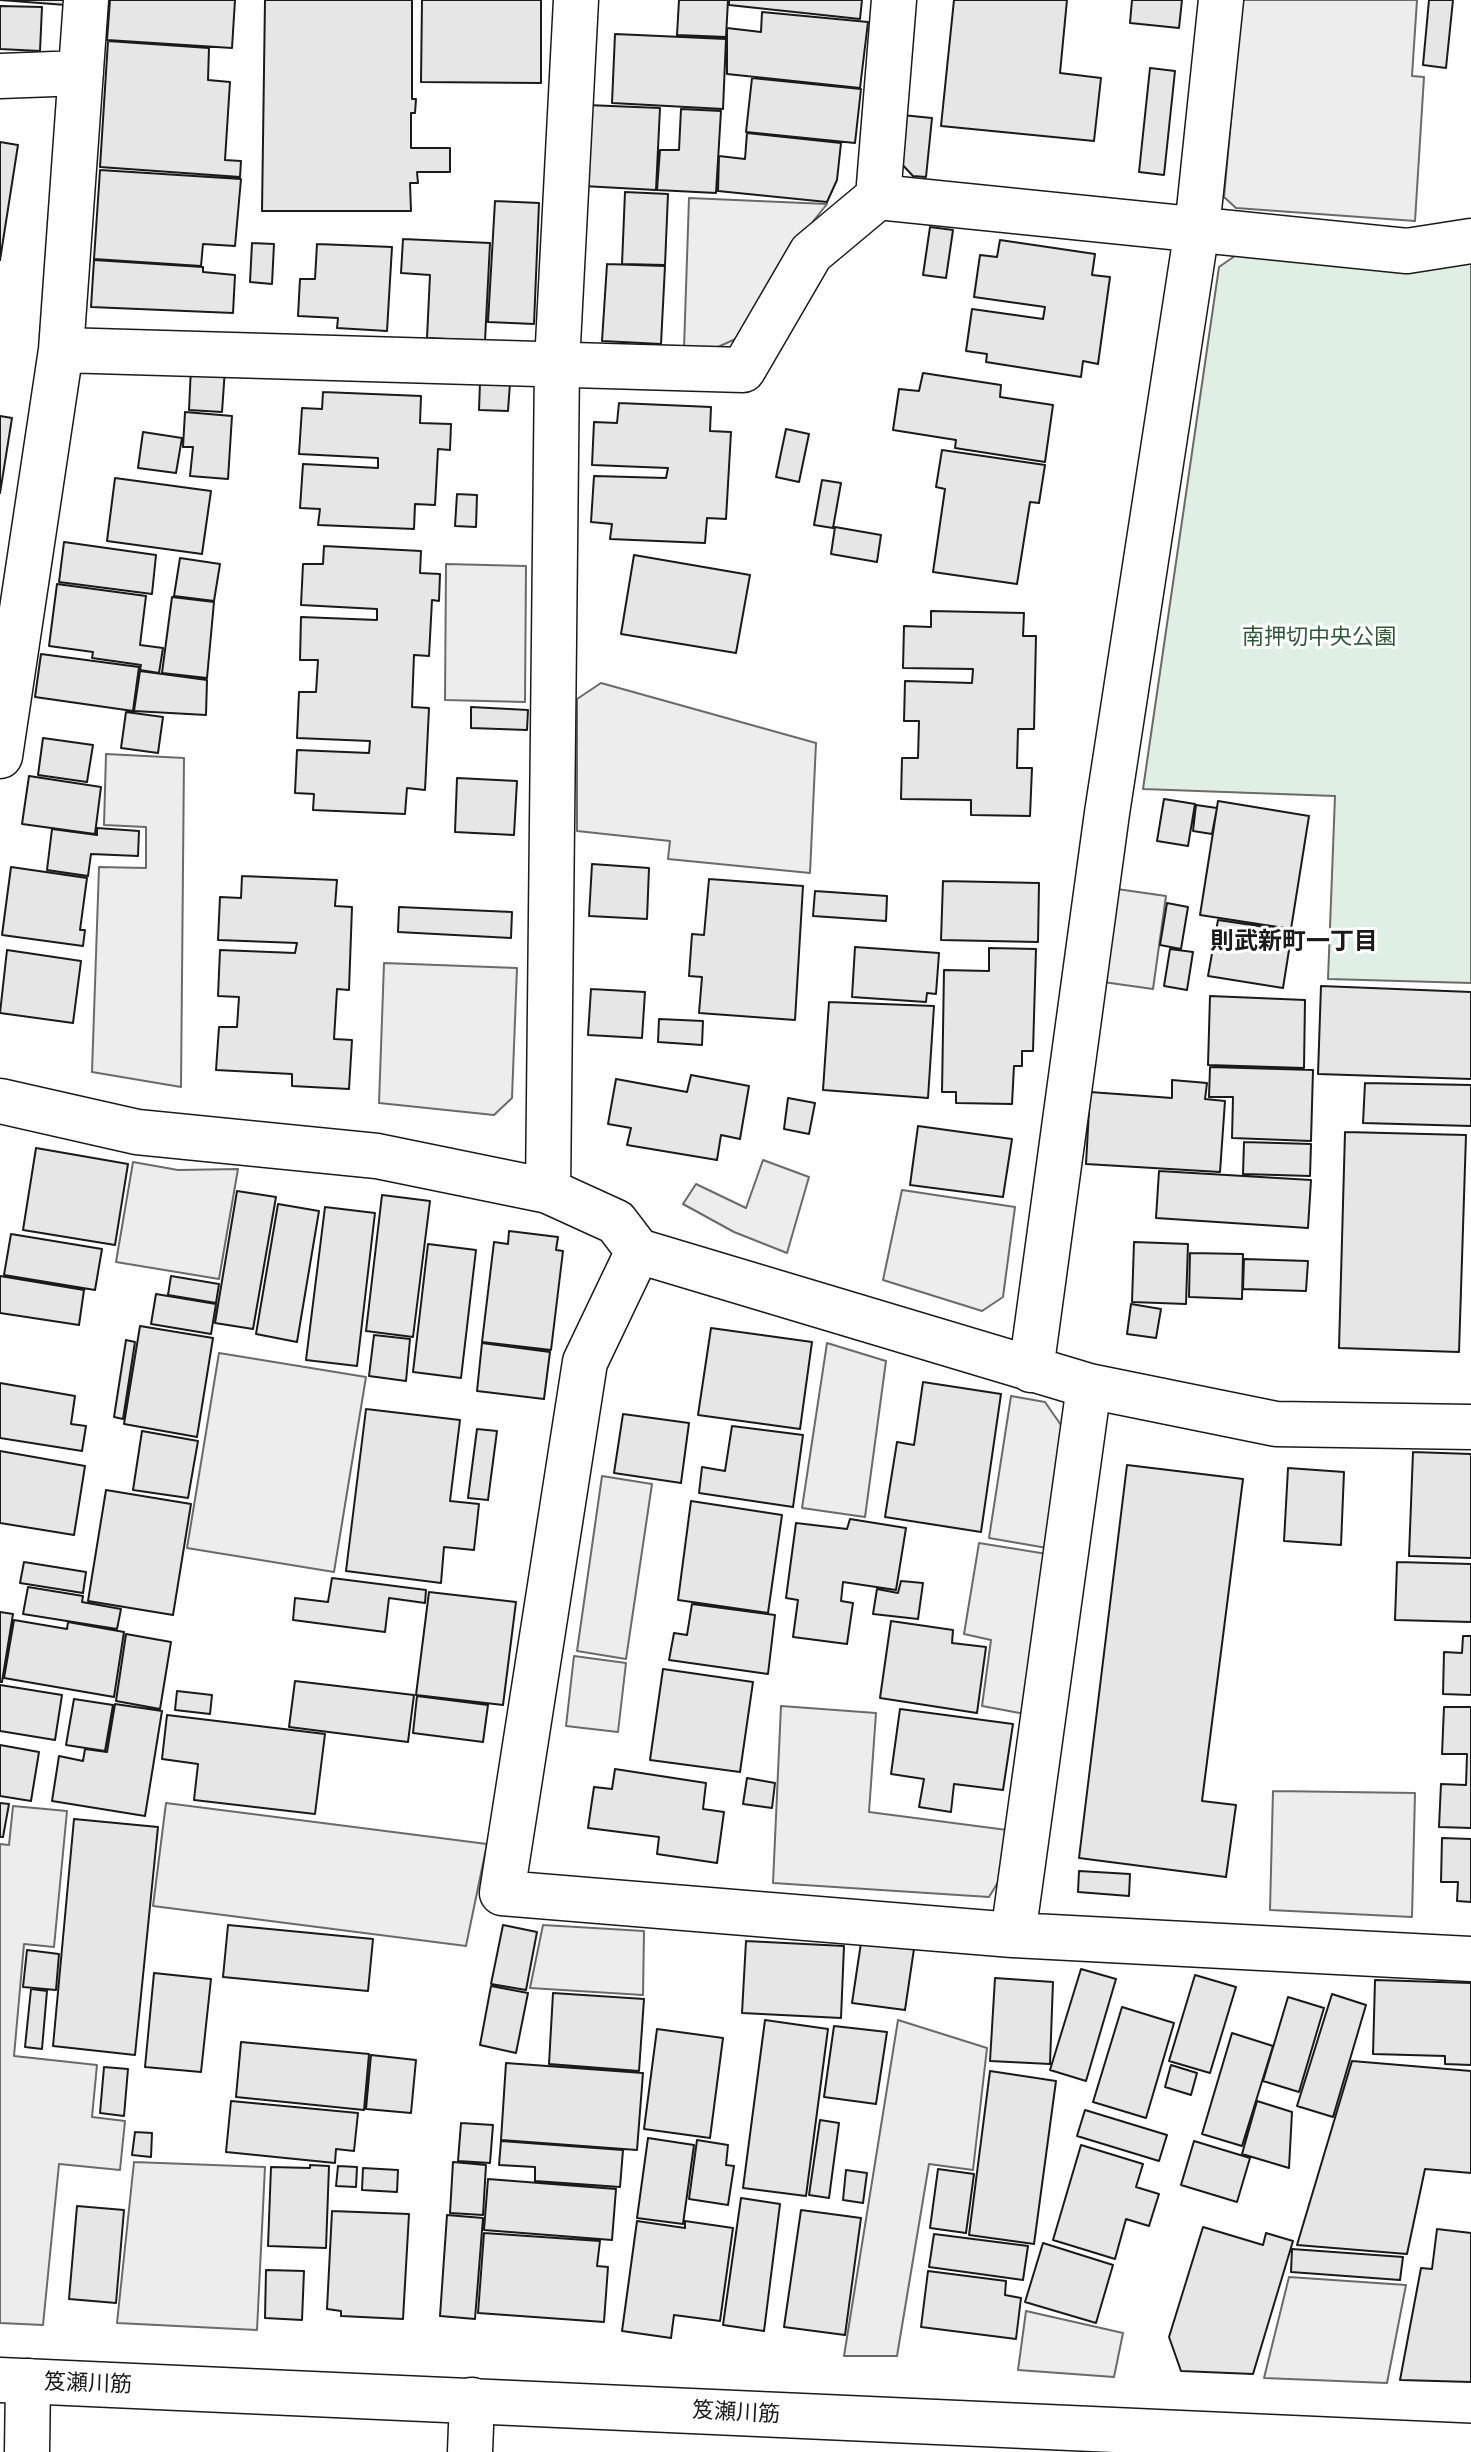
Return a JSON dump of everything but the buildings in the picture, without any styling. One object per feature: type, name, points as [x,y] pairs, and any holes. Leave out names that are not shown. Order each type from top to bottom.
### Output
[{"type":"street","points":[[0,756],[61,350],[86,0]]},
{"type":"street","points":[[548,1191],[557,363],[576,0]]},
{"type":"street","points":[[61,350],[743,370],[811,253],[878,197],[894,0]]},
{"type":"street","points":[[1031,1370],[1107,813],[1197,229],[1221,0]]},
{"type":"street","points":[[0,76],[81,73]]},
{"type":"street","points":[[878,197],[1407,251],[1471,241]]},
{"type":"street","points":[[0,1101],[137,1132],[377,1156],[548,1191],[616,1222],[638,1251],[1089,1386],[1276,1424],[1471,1427]]},
{"type":"street","points":[[638,1251],[585,1362],[502,1893],[1013,1935],[1471,1959]]},
{"type":"street","points":[[1013,1935],[1089,1386]]},
{"type":"street","points":[[14,2381],[27,2452]]},
{"type":"street","name":"笈瀬川筋","points":[[14,2381],[472,2400],[1229,2444],[1471,2446]]},
{"type":"street","points":[[470,2452],[472,2400]]},
{"type":"green space","name":"南押切中央公園","points":[[1242,251],[1471,255],[1471,983],[1328,979],[1335,796],[1143,789],[1219,267]]},
{"type":"shaded area","points":[[1242,0],[1417,0],[1412,76],[1424,77],[1415,221],[1236,208],[1224,197]]},
{"type":"shaded area","points":[[689,198],[827,204],[795,244],[740,337],[709,351],[684,348]]},
{"type":"shaded area","points":[[446,564],[526,566],[525,702],[445,700]]},
{"type":"shaded area","points":[[601,683],[816,743],[810,873],[668,859],[670,841],[577,831],[577,699]]},
{"type":"shaded area","points":[[106,754],[184,758],[181,1087],[92,1072],[99,867],[146,868],[146,827],[104,825]]},
{"type":"shaded area","points":[[1117,889],[1166,896],[1153,989],[1103,982]]},
{"type":"shaded area","points":[[384,963],[517,968],[512,1098],[494,1115],[379,1103]]},
{"type":"shaded area","points":[[763,1160],[809,1177],[787,1253],[734,1232],[683,1204],[696,1184],[746,1208]]},
{"type":"shaded area","points":[[133,1162],[178,1170],[238,1169],[219,1279],[116,1262]]},
{"type":"shaded area","points":[[902,1190],[1015,1207],[1003,1297],[982,1311],[883,1280]]},
{"type":"shaded area","points":[[827,1343],[886,1361],[865,1517],[802,1508]]},
{"type":"shaded area","points":[[219,1353],[366,1377],[334,1572],[187,1548]]},
{"type":"shaded area","points":[[1011,1396],[1045,1402],[1063,1428],[1047,1548],[989,1538]]},
{"type":"shaded area","points":[[602,1476],[652,1484],[626,1659],[577,1651]]},
{"type":"shaded area","points":[[979,1543],[1047,1554],[1025,1714],[982,1706],[991,1640],[964,1634]]},
{"type":"shaded area","points":[[574,1656],[626,1663],[618,1732],[566,1726]]},
{"type":"shaded area","points":[[781,1706],[876,1713],[869,1812],[1007,1830],[1000,1879],[989,1897],[773,1883]]},
{"type":"shaded area","points":[[1273,1791],[1415,1793],[1412,1917],[1270,1910]]},
{"type":"shaded area","points":[[166,1803],[487,1844],[466,1946],[153,1906]]},
{"type":"shaded area","points":[[13,1806],[67,1811],[54,1947],[24,1944],[14,2056],[97,2065],[92,2117],[125,2121],[120,2170],[59,2164],[43,2325],[0,2323],[0,1844],[9,1845]]},
{"type":"shaded area","points":[[543,1925],[644,1931],[643,1995],[530,1988]]},
{"type":"shaded area","points":[[898,2020],[987,2048],[973,2170],[929,2164],[897,2356],[844,2356]]},
{"type":"shaded area","points":[[134,2162],[265,2167],[257,2330],[117,2323]]},
{"type":"shaded area","points":[[1289,2277],[1406,2285],[1387,2383],[1264,2378]]},
{"type":"shaded area","points":[[1026,2311],[1123,2333],[1114,2377],[1018,2370]]},
{"type":"district","name":"則武新町一丁目","points":[[1294,942]]}]
